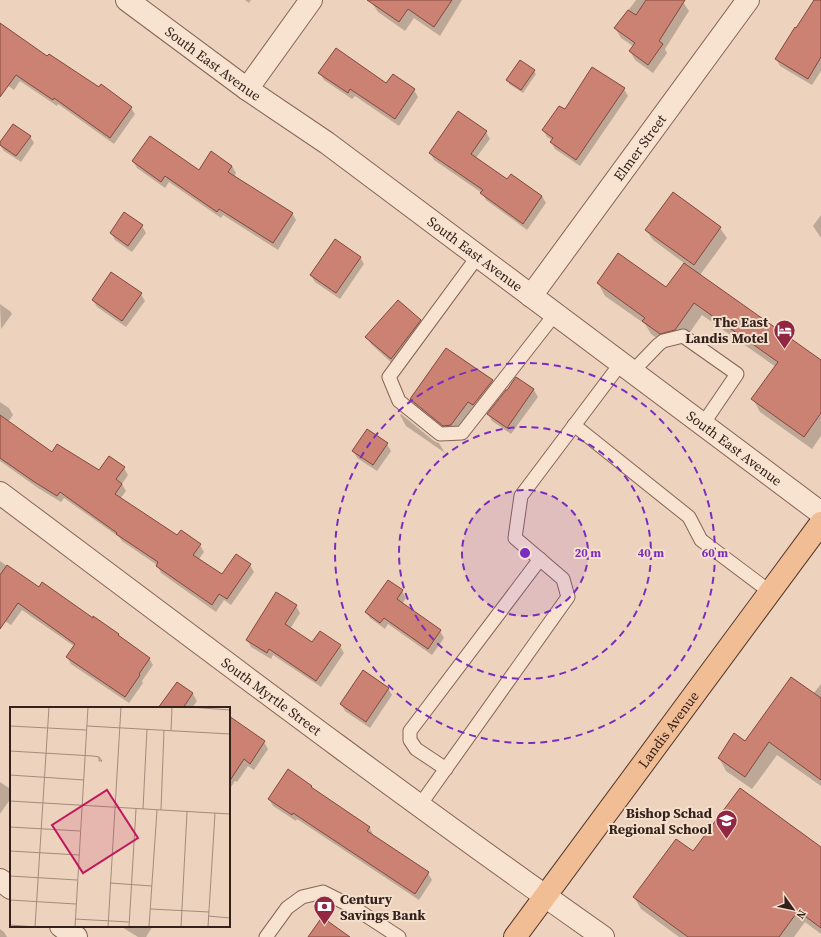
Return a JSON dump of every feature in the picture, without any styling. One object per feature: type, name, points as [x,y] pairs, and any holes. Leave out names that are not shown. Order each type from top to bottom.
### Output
[{"type":"main road","name":"Landis Avenue","points":[[515,937],[769,591],[821,523]]},
{"type":"street","name":"South East Avenue","points":[[127,0],[247,89],[327,143],[821,513]]},
{"type":"street","points":[[247,89],[311,0]]},
{"type":"street","name":"Elmer Street","points":[[531,296],[748,0]]},
{"type":"street","name":"South Myrtle Street","points":[[0,493],[324,736],[603,937]]},
{"type":"street","points":[[0,880],[10,887]]},
{"type":"street","points":[[62,927],[76,937]]},
{"type":"lane","points":[[478,256],[389,377],[399,401],[440,434],[462,433],[555,314]]},
{"type":"lane","points":[[420,805],[568,597],[563,579],[515,538],[521,496],[574,425],[627,367],[658,344],[663,342],[683,336],[738,374],[703,424]]},
{"type":"lane","points":[[574,425],[689,517],[701,540],[769,591]]},
{"type":"lane","points":[[446,769],[416,749],[410,740],[410,730],[540,559]]},
{"type":"lane","points":[[266,937],[287,908],[302,898],[323,892],[353,907],[399,937]]},
{"type":"building","points":[[367,0],[452,0],[434,27],[408,9],[399,22]]},
{"type":"building","points":[[646,0],[685,0],[659,41],[663,44],[648,65],[629,51],[635,43],[614,28],[628,10],[636,15]]},
{"type":"building","points":[[814,0],[821,0],[821,57],[808,79],[775,59]]},
{"type":"building","points":[[0,23],[47,56],[49,54],[99,87],[101,84],[132,107],[110,138],[54,98],[53,100],[16,75],[0,97]]},
{"type":"building","points":[[336,48],[386,83],[393,74],[415,89],[395,119],[350,89],[348,93],[318,73]]},
{"type":"building","points":[[520,60],[535,70],[521,90],[506,80]]},
{"type":"building","points":[[592,67],[625,88],[576,160],[550,142],[553,138],[542,130],[559,106],[565,109]]},
{"type":"building","points":[[458,111],[487,131],[471,154],[507,179],[511,174],[542,196],[523,224],[480,193],[483,190],[429,153]]},
{"type":"building","points":[[13,124],[31,136],[16,156],[0,145],[0,142]]},
{"type":"building","points":[[150,136],[199,170],[211,151],[232,166],[228,172],[293,213],[273,243],[219,209],[217,212],[165,176],[161,182],[132,161]]},
{"type":"building","points":[[673,192],[721,227],[694,265],[645,230]]},
{"type":"building","points":[[124,212],[143,225],[128,246],[110,233]]},
{"type":"building","points":[[335,239],[361,257],[336,293],[310,275]]},
{"type":"building","name":"The East Landis Motel","points":[[618,253],[666,287],[684,263],[821,360],[821,413],[804,437],[751,399],[778,362],[694,303],[675,330],[660,334],[642,321],[645,318],[597,283]]},
{"type":"building","points":[[111,272],[142,293],[122,321],[92,300]]},
{"type":"building","points":[[398,300],[421,320],[391,359],[365,337]]},
{"type":"building","points":[[446,348],[493,380],[473,405],[468,402],[451,425],[443,426],[410,399]]},
{"type":"building","points":[[516,377],[534,389],[507,428],[487,414]]},
{"type":"building","points":[[0,415],[52,452],[57,444],[99,470],[109,456],[125,467],[116,479],[122,484],[115,494],[177,535],[181,530],[201,544],[193,555],[222,574],[236,554],[251,564],[227,599],[219,594],[212,605],[156,566],[158,562],[116,534],[117,533],[60,492],[57,496],[0,458]]},
{"type":"building","points":[[367,429],[388,443],[373,465],[352,451]]},
{"type":"building","points":[[7,565],[39,587],[42,582],[93,618],[93,616],[119,634],[118,635],[150,658],[125,697],[66,657],[75,644],[18,603],[0,629],[0,575]]},
{"type":"building","points":[[388,580],[403,590],[397,599],[441,630],[428,649],[384,618],[380,623],[365,612]]},
{"type":"building","points":[[276,592],[297,605],[285,624],[312,642],[320,631],[341,645],[316,681],[269,649],[267,653],[246,640]]},
{"type":"building","points":[[363,670],[389,688],[366,722],[340,704]]},
{"type":"building","points":[[791,677],[821,698],[821,780],[769,742],[745,777],[718,758],[734,733],[745,741]]},
{"type":"building","points":[[177,682],[193,693],[184,707],[159,707]]},
{"type":"building","points":[[230,717],[265,741],[250,764],[244,759],[230,780]]},
{"type":"building","points":[[288,769],[312,786],[311,787],[370,827],[367,831],[429,872],[415,894],[293,813],[292,815],[268,799]]},
{"type":"building","name":"Bishop Schad Regional School","points":[[740,788],[821,847],[821,928],[798,911],[779,937],[688,937],[633,897],[676,839],[693,851]]},
{"type":"building","name":"Century Savings Bank","points":[[322,917],[350,937],[308,937]]},
{"type":"place","name":"The East Landis Motel","points":[[784,350]]},
{"type":"place","name":"Bishop Schad Regional School","points":[[727,840]]},
{"type":"place","name":"Century Savings Bank","points":[[325,926]]}]
